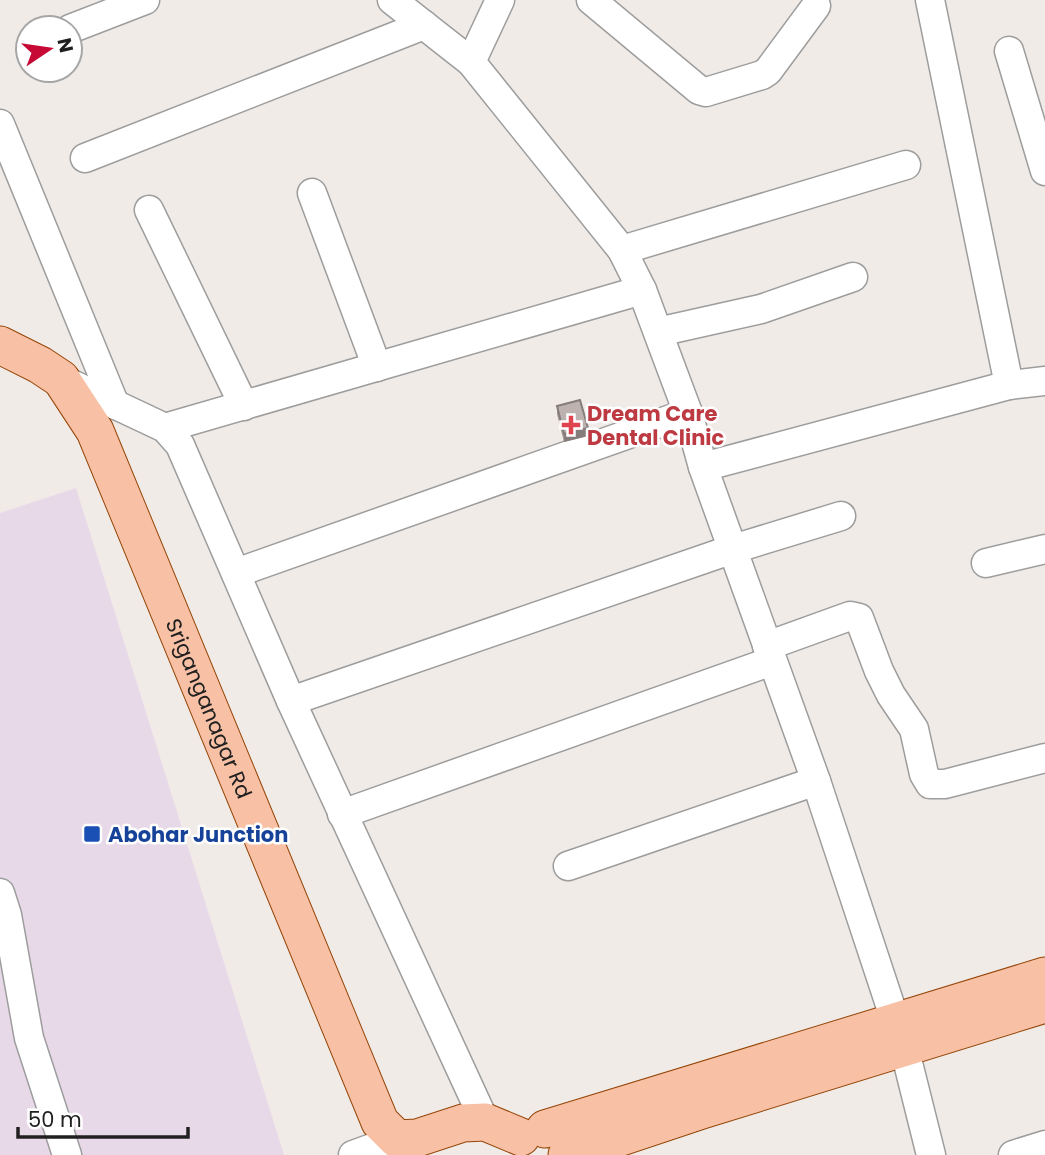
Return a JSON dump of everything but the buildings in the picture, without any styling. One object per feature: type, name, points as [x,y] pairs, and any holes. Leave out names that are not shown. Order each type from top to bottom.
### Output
[{"type":"main road","name":"Sriganganagar Rd","points":[[0,345],[61,379],[95,431],[380,1122],[397,1139]]},
{"type":"main road","points":[[397,1139],[417,1138],[463,1123],[485,1122],[542,1146],[635,1144],[1045,976]]},
{"type":"main road","points":[[542,1146],[900,1035],[1045,1004]]},
{"type":"street","points":[[84,24],[145,0]]},
{"type":"street","points":[[392,0],[471,62],[622,250],[642,290],[688,413],[702,467],[816,780],[900,1035],[931,1155]]},
{"type":"street","points":[[471,62],[500,0]]},
{"type":"street","points":[[591,0],[699,90],[705,92],[768,71],[816,6]]},
{"type":"street","points":[[930,0],[1009,385]]},
{"type":"street","points":[[85,158],[424,25]]},
{"type":"street","points":[[1009,51],[1045,171]]},
{"type":"street","points":[[0,124],[115,405]]},
{"type":"street","points":[[622,250],[906,165]]},
{"type":"street","points":[[312,193],[377,367]]},
{"type":"street","points":[[149,210],[244,406]]},
{"type":"street","points":[[658,332],[770,306],[853,277]]},
{"type":"street","points":[[165,428],[642,290]]},
{"type":"street","points":[[61,379],[165,428],[180,445],[291,701],[485,1122]]},
{"type":"street","points":[[702,467],[1009,385],[1045,381]]},
{"type":"street","points":[[236,573],[688,413]]},
{"type":"street","points":[[291,701],[733,549],[841,516]]},
{"type":"street","points":[[986,563],[1045,549]]},
{"type":"street","points":[[342,814],[770,653],[850,616],[859,618],[879,671],[891,695],[914,729],[924,774],[930,784],[945,785],[1045,758]]},
{"type":"street","points":[[568,866],[816,780]]},
{"type":"street","points":[[0,893],[7,915],[29,1038],[67,1155]]},
{"type":"street","points":[[354,1155],[397,1139]]},
{"type":"street","points":[[1013,1155],[1045,1145]]},
{"type":"shaded area","name":"Abohar Junction","points":[[76,488],[284,1155],[0,1155],[0,513]]},
{"type":"place","name":"Dream Care Dental Clinic","points":[[571,425]]},
{"type":"place","name":"Abohar Junction","points":[[92,834]]}]
